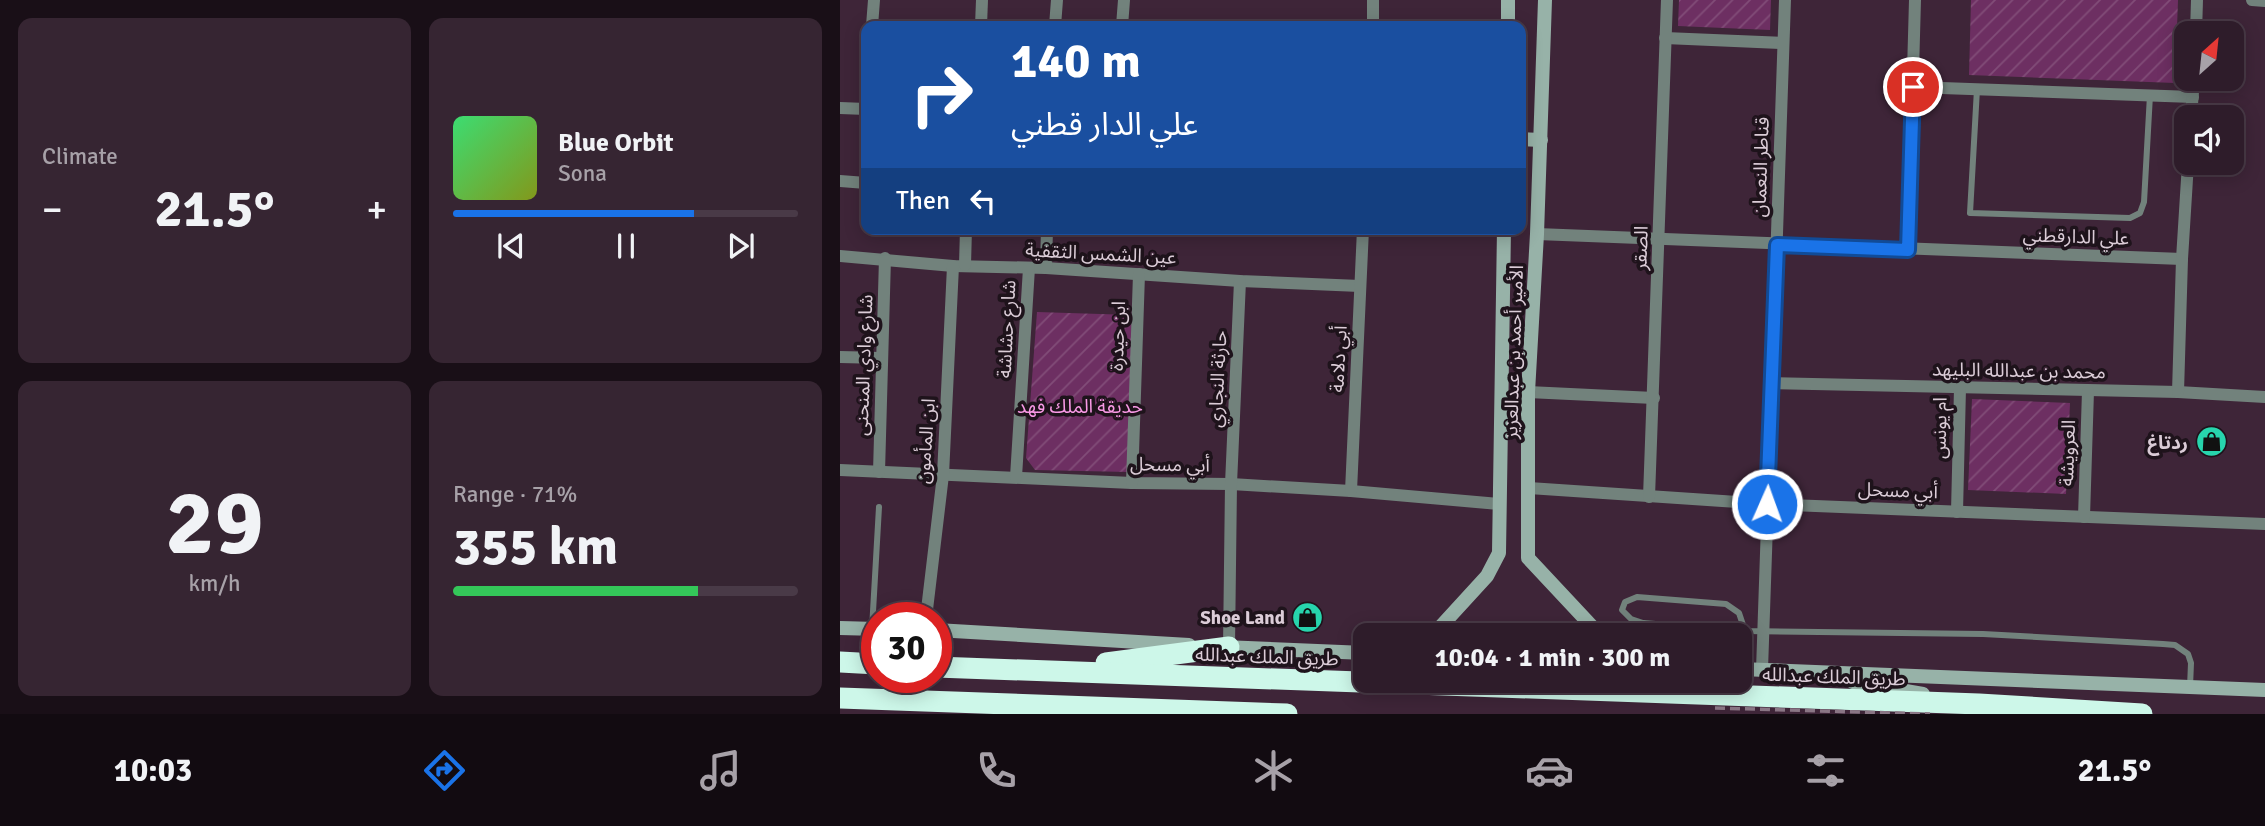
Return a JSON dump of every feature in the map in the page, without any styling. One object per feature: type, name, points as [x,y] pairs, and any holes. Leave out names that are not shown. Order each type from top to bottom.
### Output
[{"type":"highway","points":[[995,669],[1106,663],[1229,648]]},
{"type":"highway","points":[[840,662],[861,663]]},
{"type":"highway","name":"طريق الملك عبدالله","points":[[952,668],[1979,704],[2142,714]]},
{"type":"highway","points":[[840,698],[1287,714]]},
{"type":"main road","points":[[1508,0],[1508,21]]},
{"type":"main road","name":"الأمير أحمد بن عبدالعزيز","points":[[1545,0],[1537,234],[1528,391],[1528,558],[1589,623]]},
{"type":"main road","points":[[1526,139],[1541,140]]},
{"type":"main road","name":"الأمير أحمد بن عبدالعزيز","points":[[1444,623],[1487,576],[1499,552],[1504,235]]},
{"type":"main road","points":[[840,628],[861,629]]},
{"type":"main road","points":[[952,631],[1229,648],[1353,653]]},
{"type":"main road","points":[[1752,670],[2265,690]]},
{"type":"main road","points":[[1797,672],[1979,704]]},
{"type":"main road","points":[[1044,706],[1084,714]]},
{"type":"street","points":[[872,21],[874,0]]},
{"type":"street","points":[[981,21],[982,0]]},
{"type":"street","points":[[1055,21],[1057,0]]},
{"type":"street","points":[[1123,21],[1125,0]]},
{"type":"street","points":[[1373,0],[1373,21]]},
{"type":"street","name":"الصقر","points":[[1649,497],[1667,0]]},
{"type":"street","name":"قناطر النعمان","points":[[1762,670],[1785,0]]},
{"type":"street","points":[[1908,250],[1915,0]]},
{"type":"street","points":[[2196,21],[2197,0]]},
{"type":"street","points":[[2252,0],[2265,1]]},
{"type":"street","points":[[1665,38],[1783,43]]},
{"type":"street","points":[[1913,87],[2193,97]]},
{"type":"street","points":[[2192,105],[2193,91]]},
{"type":"street","points":[[840,108],[861,109]]},
{"type":"street","points":[[2178,392],[2187,175]]},
{"type":"street","points":[[840,181],[861,183]]},
{"type":"street","name":"علي الدارقطني","points":[[1537,234],[2182,259]]},
{"type":"street","name":"ابن المأمون","points":[[928,602],[943,475],[959,266],[965,235]]},
{"type":"street","points":[[1046,268],[1047,235]]},
{"type":"street","name":"أبي دلامة","points":[[1351,491],[1363,235]]},
{"type":"street","name":"عين الشمس الثقفية","points":[[840,256],[959,266],[1046,268],[1360,286]]},
{"type":"street","name":"شارع وادي المنحنى","points":[[879,472],[885,258]]},
{"type":"street","name":"شارع حشاشة","points":[[1016,477],[1028,268]]},
{"type":"street","name":"ابن حيدرة","points":[[1132,483],[1139,274]]},
{"type":"street","name":"حارثة النجاري","points":[[1229,648],[1231,484],[1240,281]]},
{"type":"street","points":[[840,357],[881,358]]},
{"type":"street","name":"محمد بن عبدالله البليهد","points":[[1772,383],[2178,392],[2265,397]]},
{"type":"street","name":"ام يونس","points":[[1957,512],[1959,388]]},
{"type":"street","points":[[1528,391],[1654,398]]},
{"type":"street","name":"العرويشة","points":[[2084,517],[2088,391]]},
{"type":"street","name":"أبي مسحل","points":[[840,470],[1132,483],[1231,484],[1499,504]]},
{"type":"street","name":"أبي مسحل","points":[[1529,488],[1767,504],[2265,524]]},
{"type":"lane","points":[[1976,89],[1970,213],[2130,219],[2140,213],[2144,202],[2150,95]]},
{"type":"lane","points":[[875,602],[879,507]]},
{"type":"lane","points":[[1643,623],[1631,620],[1623,613],[1623,606],[1629,599],[1637,597],[1726,604],[1739,613],[1742,623]]},
{"type":"lane","points":[[1752,631],[1983,634],[2175,645],[2188,654],[2191,663],[2190,688]]},
{"type":"green space","points":[[1679,0],[1771,0],[1770,30],[1678,26]]},
{"type":"green space","points":[[1971,0],[2178,0],[2177,21],[2174,21],[2174,83],[1969,75]]},
{"type":"green space","name":"حديقة الملك فهد","points":[[1037,312],[1132,315],[1128,472],[1035,470],[1026,458]]},
{"type":"green space","points":[[1972,399],[2070,403],[2066,494],[1968,490]]},
{"type":"railway","points":[[1715,708],[1930,714]]},
{"type":"place","name":"ردتاغ","points":[[2211,442]]},
{"type":"place","name":"Shoe Land","points":[[1308,617]]},
{"type":"route","points":[[1767,504],[1777,245],[1908,250],[1913,87]]}]
